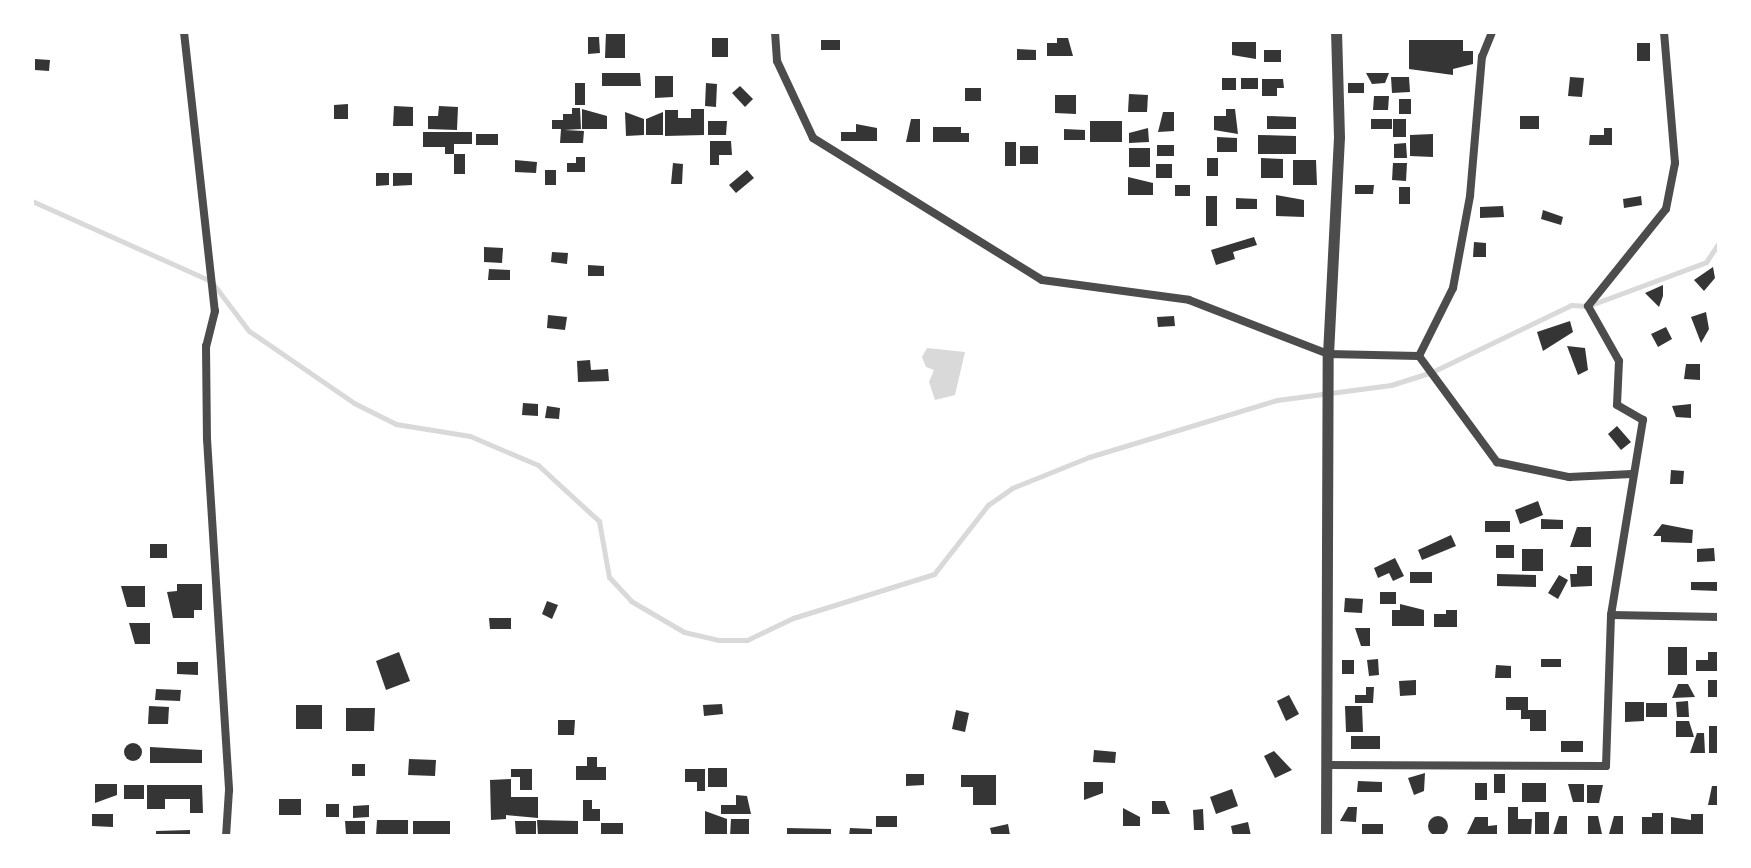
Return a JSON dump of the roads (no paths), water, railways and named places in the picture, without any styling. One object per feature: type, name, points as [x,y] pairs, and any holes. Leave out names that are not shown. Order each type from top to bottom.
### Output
[{"type":"street","points":[[184,32],[215,311],[206,346],[207,439],[229,790],[226,836]]},
{"type":"street","points":[[775,32],[777,61],[813,138],[1042,280],[1189,300],[1328,354],[1419,356]]},
{"type":"street","points":[[1326,836],[1328,354],[1339,137],[1336,32]]},
{"type":"street","points":[[1419,356],[1453,288],[1470,196],[1482,57],[1492,32]]},
{"type":"street","points":[[1326,765],[1606,766],[1611,615],[1643,420],[1617,405],[1619,361],[1588,306],[1666,209],[1675,163],[1664,32]]},
{"type":"street","points":[[1419,356],[1497,462],[1569,477],[1632,474]]},
{"type":"street","points":[[1611,615],[1719,617]]},
{"type":"waterway","points":[[32,201],[211,281],[249,331],[354,403],[396,424],[470,436],[538,465],[599,521],[609,577],[631,601],[684,632],[718,640],[747,640],[793,618],[934,574],[988,505],[1012,488],[1089,457],[1277,400],[1391,385],[1432,372],[1571,305],[1588,306],[1706,262],[1719,243]]}]
